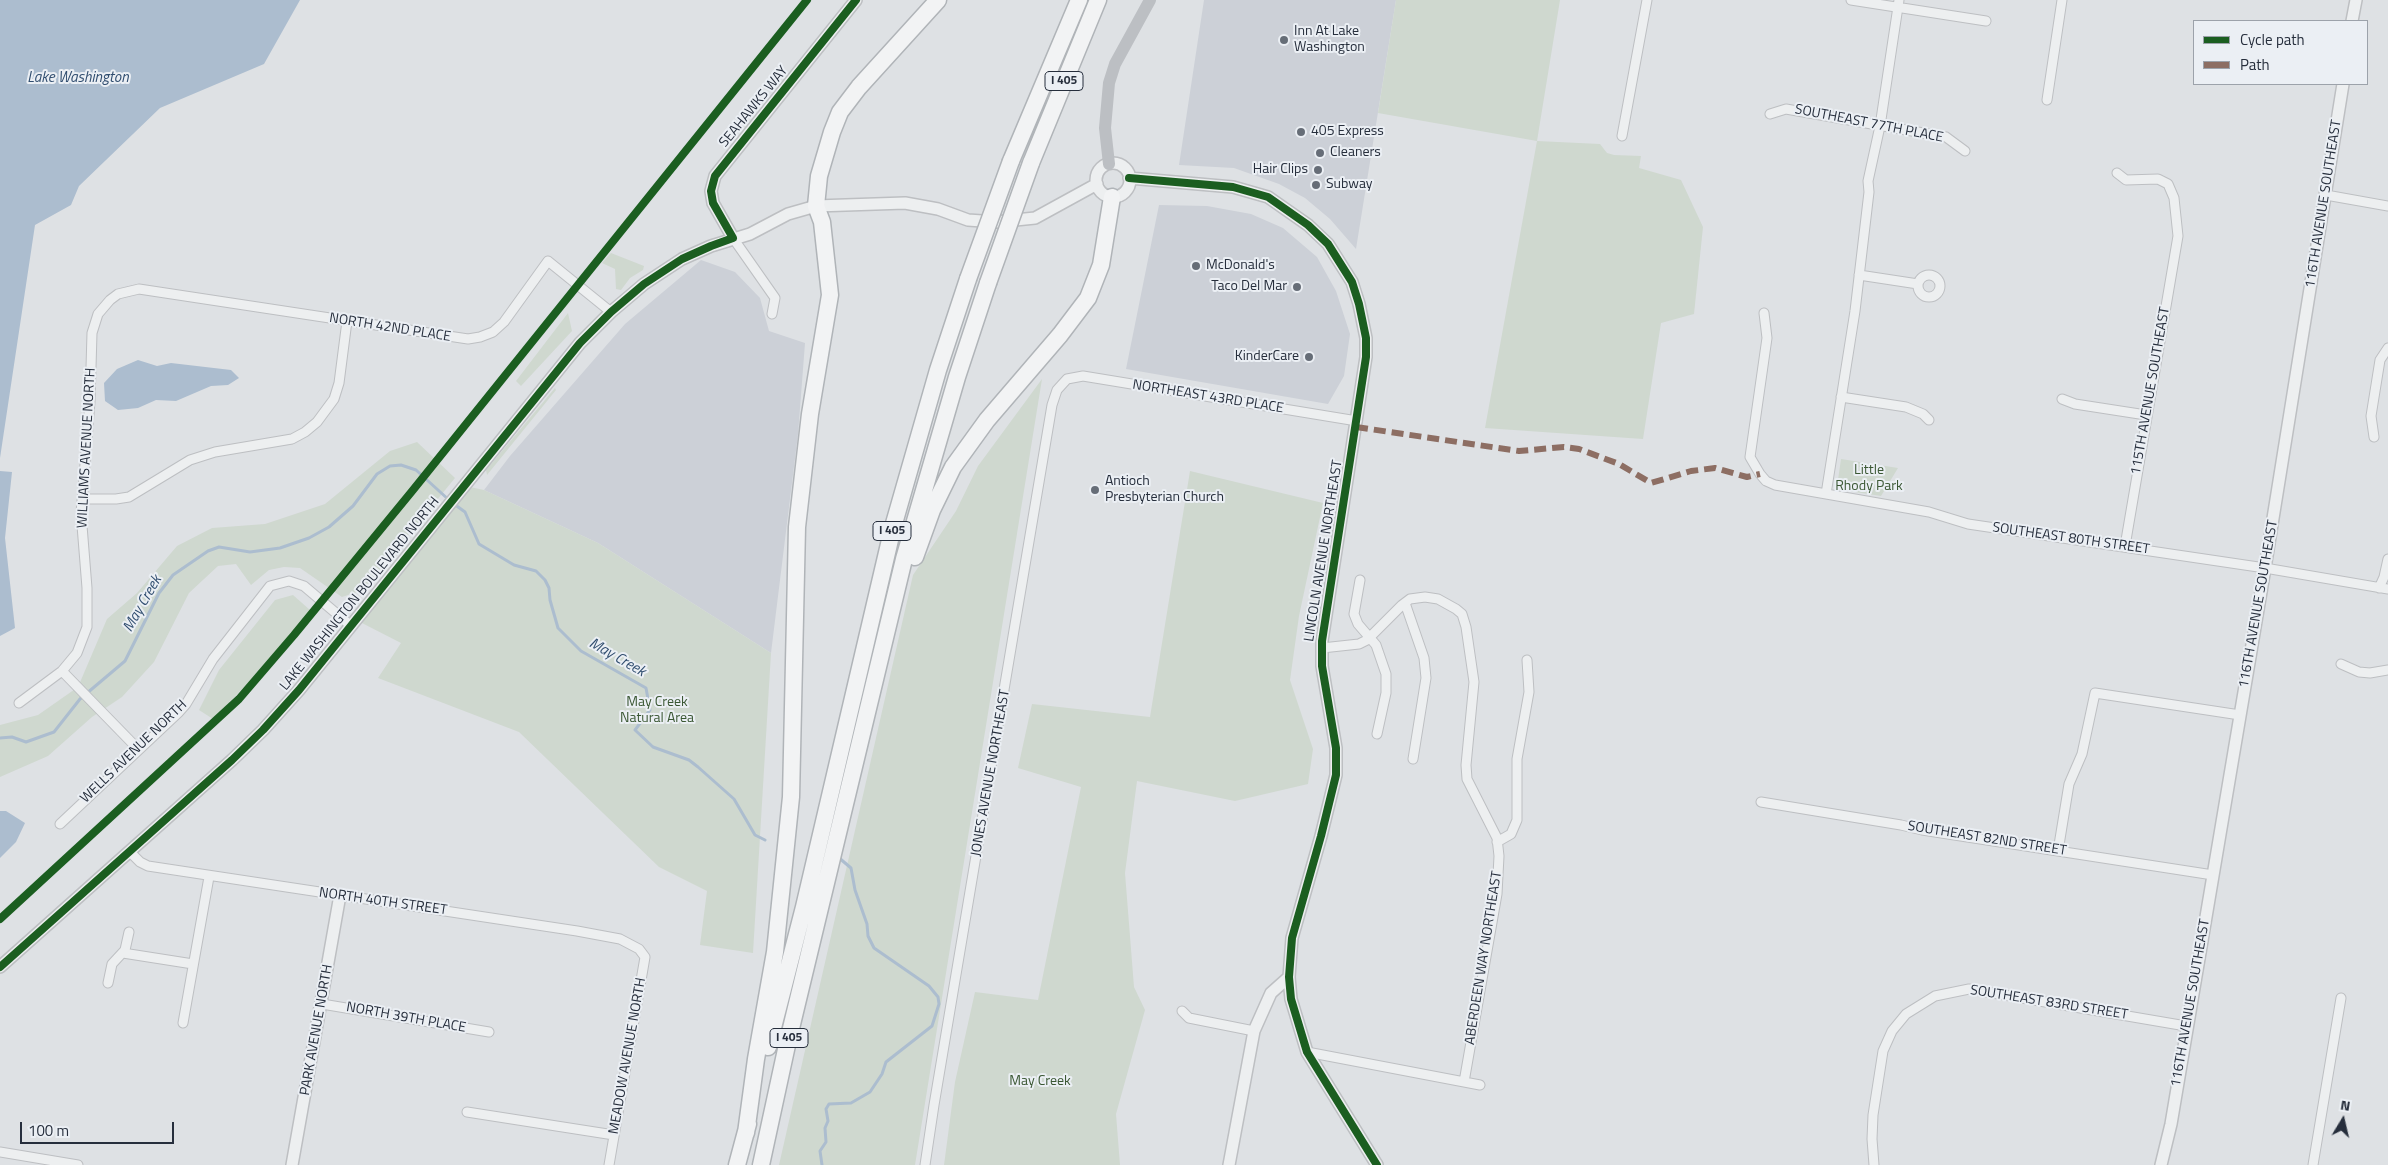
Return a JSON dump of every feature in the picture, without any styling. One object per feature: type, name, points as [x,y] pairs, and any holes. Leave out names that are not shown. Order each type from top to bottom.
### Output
[{"type":"highway","points":[[746,1133],[783,895],[791,796],[797,527],[810,414],[830,296],[822,222],[816,206],[823,162],[840,112],[858,87],[938,0]]},
{"type":"highway","name":"I 405","points":[[737,1165],[804,907],[893,527],[938,370],[968,279],[1011,161],[1079,0]]},
{"type":"highway","name":"I 405","points":[[761,1165],[787,1045],[920,501],[988,283],[1031,163],[1098,0]]},
{"type":"highway","points":[[868,709],[887,653],[919,544],[932,510],[953,467],[982,426],[1060,335],[1088,298],[1101,265],[1112,197]]},
{"type":"main road","points":[[1109,164],[1105,128],[1109,83],[1115,64],[1150,0]]},
{"type":"street","name":"SEAHAWKS WAY","points":[[733,238],[714,204],[711,191],[715,176],[856,0]]},
{"type":"street","points":[[1622,136],[1647,0]]},
{"type":"street","points":[[1851,0],[1899,4],[1986,21]]},
{"type":"street","points":[[2047,100],[2062,0]]},
{"type":"street","points":[[2352,20],[2356,0]]},
{"type":"street","points":[[1826,494],[1859,275],[1869,192],[1868,181],[1880,126],[1899,4]]},
{"type":"street","name":"116TH AVENUE SOUTHEAST","points":[[2161,1165],[2171,1124],[2186,1026],[2265,568],[2343,85]]},
{"type":"street","name":"SOUTHEAST 77TH PLACE","points":[[1770,114],[1786,109],[1946,137],[1965,150]]},
{"type":"street","points":[[1109,164],[1120,165],[1124,168],[1129,178],[1127,189],[1118,196],[1112,197],[1102,193],[1096,179],[1100,169],[1109,164]]},
{"type":"street","name":"115TH AVENUE SOUTHEAST","points":[[2117,173],[2126,180],[2158,179],[2168,184],[2174,198],[2178,236],[2125,546]]},
{"type":"street","name":"LINCOLN AVENUE NORTHEAST","points":[[1129,178],[1210,184],[1252,191],[1268,197],[1285,207],[1328,244],[1352,282],[1363,321],[1366,357],[1322,648],[1322,666],[1336,748],[1336,775],[1292,938],[1289,977],[1291,999],[1307,1052],[1377,1165]]},
{"type":"street","name":"LAKE WASHINGTON BOULEVARD NORTH","points":[[0,968],[263,730],[299,690],[580,343],[610,312],[644,284],[682,259],[711,246],[750,234],[788,214],[816,206],[905,203],[938,210],[968,220],[996,222],[1035,218],[1097,184]]},
{"type":"street","points":[[2326,195],[2388,206]]},
{"type":"street","points":[[733,238],[775,298],[772,314]]},
{"type":"street","name":"NORTH 42ND PLACE","points":[[118,294],[139,289],[458,338],[480,338],[493,332],[504,322],[548,262],[610,312]]},
{"type":"street","points":[[1859,275],[1918,284]]},
{"type":"street","name":"WILLIAMS AVENUE NORTH","points":[[19,702],[62,671],[77,653],[87,627],[87,588],[81,529],[94,322],[103,306],[118,294]]},
{"type":"street","name":"SOUTHEAST 80TH STREET","points":[[1764,313],[1767,338],[1750,457],[1760,474],[1775,485],[1929,512],[1968,524],[2125,546],[2383,588]]},
{"type":"street","points":[[82,498],[116,499],[129,497],[190,460],[215,452],[292,438],[305,432],[328,410],[334,399],[339,382],[347,321]]},
{"type":"street","points":[[2374,437],[2371,416],[2380,360],[2388,348]]},
{"type":"street","name":"NORTHEAST 43RD PLACE","points":[[1062,384],[1067,380],[1083,376],[1357,422]]},
{"type":"street","name":"JONES AVENUE NORTHEAST","points":[[925,1165],[1052,405],[1057,390],[1062,384]]},
{"type":"street","points":[[1841,397],[1906,407],[1923,414],[1929,420]]},
{"type":"street","points":[[2062,400],[2075,404],[2146,415]]},
{"type":"street","points":[[2383,588],[2388,559]]},
{"type":"street","points":[[1360,580],[1354,614],[1358,624],[1370,637],[1381,655],[1386,674],[1386,693],[1377,734]]},
{"type":"street","name":"WELLS AVENUE NORTH","points":[[60,824],[186,704],[212,658],[265,592],[276,583],[289,581],[304,586],[350,625]]},
{"type":"street","name":"ABERDEEN WAY NORTHEAST","points":[[1405,603],[1410,599],[1438,598],[1462,614],[1469,639],[1474,682],[1466,766],[1467,779],[1497,842],[1499,864],[1497,894],[1464,1082]]},
{"type":"street","points":[[1322,648],[1359,644],[1370,637],[1405,603],[1424,658],[1426,678],[1413,760]]},
{"type":"street","points":[[1497,842],[1510,834],[1517,820],[1517,758],[1529,692],[1527,660]]},
{"type":"street","points":[[2341,664],[2359,672],[2370,674],[2388,670]]},
{"type":"street","points":[[62,671],[138,749]]},
{"type":"street","points":[[2058,851],[2069,784],[2084,746],[2095,692],[2240,715]]},
{"type":"street","name":"SOUTHEAST 82ND STREET","points":[[1761,802],[1901,824],[1922,830],[2213,875]]},
{"type":"street","name":"NORTH 40TH STREET","points":[[130,852],[140,862],[148,866],[208,877],[577,931],[620,939],[639,949]]},
{"type":"street","points":[[183,1023],[208,877]]},
{"type":"street","name":"PARK AVENUE NORTH","points":[[292,1165],[340,895]]},
{"type":"street","points":[[108,983],[112,964],[123,953],[128,932]]},
{"type":"street","name":"MEADOW AVENUE NORTH","points":[[609,1165],[645,957],[639,949]]},
{"type":"street","points":[[123,953],[193,964]]},
{"type":"street","points":[[1229,1165],[1254,1030],[1271,994],[1289,977]]},
{"type":"street","name":"SOUTHEAST 83RD STREET","points":[[1874,1165],[1873,1115],[1883,1051],[1899,1022],[1915,1007],[1946,992],[1969,989],[2186,1026]]},
{"type":"street","points":[[2313,1165],[2341,998]]},
{"type":"street","name":"NORTH 39TH PLACE","points":[[322,1004],[489,1032]]},
{"type":"street","points":[[1182,1011],[1189,1018],[1254,1030]]},
{"type":"street","points":[[1307,1052],[1480,1085]]},
{"type":"street","points":[[466,1112],[614,1136]]},
{"type":"street","name":"116TH AVENUE SOUTHEAST","points":[[2170,1165],[2171,1124]]},
{"type":"street","points":[[0,1152],[78,1165]]},
{"type":"shaded area","points":[[1204,0],[1396,0],[1356,249],[1330,219],[1305,198],[1279,184],[1234,168],[1179,165]]},
{"type":"shaded area","points":[[1159,205],[1207,206],[1251,214],[1283,228],[1317,257],[1336,291],[1350,334],[1344,376],[1328,404],[1126,369]]},
{"type":"shaded area","points":[[701,260],[735,272],[760,298],[769,331],[805,343],[798,434],[771,653],[598,543],[484,490],[510,456],[625,324]]},
{"type":"green space","points":[[1396,0],[1560,0],[1537,141],[1378,113]]},
{"type":"green space","points":[[1537,141],[1600,144],[1607,153],[1641,156],[1639,168],[1681,180],[1703,227],[1694,314],[1661,323],[1643,439],[1485,428]]},
{"type":"green space","points":[[611,253],[644,266],[643,270],[630,278],[621,290],[616,289],[615,269],[602,263]]},
{"type":"green space","points":[[568,313],[572,331],[521,386],[516,381]]},
{"type":"green space","points":[[1042,379],[915,1165],[779,1165],[913,575],[956,511],[978,466]]},
{"type":"green space","points":[[555,388],[556,390],[487,475],[486,470]]},
{"type":"green space","points":[[417,442],[455,478],[363,590],[342,597],[300,568],[284,567],[269,570],[251,585],[236,564],[218,566],[189,593],[154,662],[122,697],[92,717],[48,756],[0,777],[0,725],[38,715],[78,687],[107,619],[137,593],[177,546],[212,528],[265,524],[325,504],[390,451]]},
{"type":"green space","name":"Little Rhody Park","points":[[1841,459],[1898,468],[1881,496],[1842,490],[1838,480]]},
{"type":"green space","name":"May Creek","points":[[1190,471],[1323,503],[1299,616],[1290,680],[1313,749],[1308,784],[1235,801],[1137,781],[1125,873],[1134,987],[1145,1010],[1116,1114],[1120,1165],[944,1165],[955,1082],[975,992],[1038,1000],[1081,787],[1018,768],[1032,704],[1150,717]]},
{"type":"green space","name":"May Creek Natural Area","points":[[470,487],[484,490],[598,543],[771,653],[753,953],[700,945],[707,891],[659,867],[519,732],[378,678],[401,643],[360,622]]},
{"type":"green space","points":[[293,595],[310,610],[299,624],[247,684],[213,719],[199,710],[219,670],[275,600]]},
{"type":"water","name":"Lake Washington","points":[[0,0],[300,0],[264,64],[160,108],[79,186],[71,205],[35,225],[0,458]]},
{"type":"water","points":[[138,360],[157,366],[171,363],[231,370],[239,378],[228,385],[211,386],[176,401],[156,400],[138,408],[118,410],[105,401],[104,383],[117,369]]},
{"type":"water","points":[[0,471],[12,472],[5,538],[15,628],[0,636]]},
{"type":"water","points":[[0,811],[6,811],[25,823],[16,842],[0,858]]},
{"type":"waterway","name":"May Creek","points":[[0,738],[12,737],[26,742],[54,732],[80,699],[125,661],[159,593],[173,575],[208,551],[219,547],[250,552],[280,548],[309,538],[329,527],[353,506],[377,474],[390,466],[401,465],[416,470],[449,500]]},
{"type":"waterway","name":"May Creek","points":[[454,504],[465,512],[479,544],[514,565],[536,571],[545,580],[549,588],[550,600],[558,628],[581,651],[646,688],[650,710],[635,730],[653,747],[689,760],[698,767],[734,799],[755,835],[765,840]]},
{"type":"waterway","name":"May Creek","points":[[822,1165],[820,1151],[826,1142],[825,1128],[828,1121],[826,1109],[829,1104],[851,1103],[870,1092],[882,1074],[886,1062],[932,1026],[939,1004],[938,997],[929,986],[874,948],[868,936],[867,924],[855,890],[851,868],[838,857]]},
{"type":"marked path","points":[[1356,427],[1519,451],[1564,447],[1579,449],[1619,464],[1651,483],[1691,471],[1715,468],[1747,477],[1760,474]]},
{"type":"cycle path","points":[[0,919],[239,699],[413,490],[807,0]]},
{"type":"cycle path","points":[[0,967],[232,760],[263,730],[299,690],[580,343],[611,312],[644,284],[682,259],[733,238],[713,203],[711,191],[715,176],[856,0]]},
{"type":"cycle path","points":[[1129,178],[1233,187],[1268,197],[1308,225],[1328,244],[1352,282],[1359,304],[1366,338],[1366,357],[1322,641],[1322,666],[1336,748],[1336,775],[1292,938],[1289,977],[1291,999],[1307,1052],[1377,1165]]},
{"type":"place","name":"Inn At Lake Washington","points":[[1284,40]]},
{"type":"place","name":"405 Express","points":[[1301,132]]},
{"type":"place","name":"Cleaners","points":[[1320,153]]},
{"type":"place","name":"Hair Clips","points":[[1318,170]]},
{"type":"place","name":"Subway","points":[[1316,185]]},
{"type":"place","name":"McDonald's","points":[[1196,266]]},
{"type":"place","name":"Taco Del Mar","points":[[1297,287]]},
{"type":"place","name":"KinderCare","points":[[1309,357]]},
{"type":"place","name":"Antioch Presbyterian Church","points":[[1095,490]]}]
